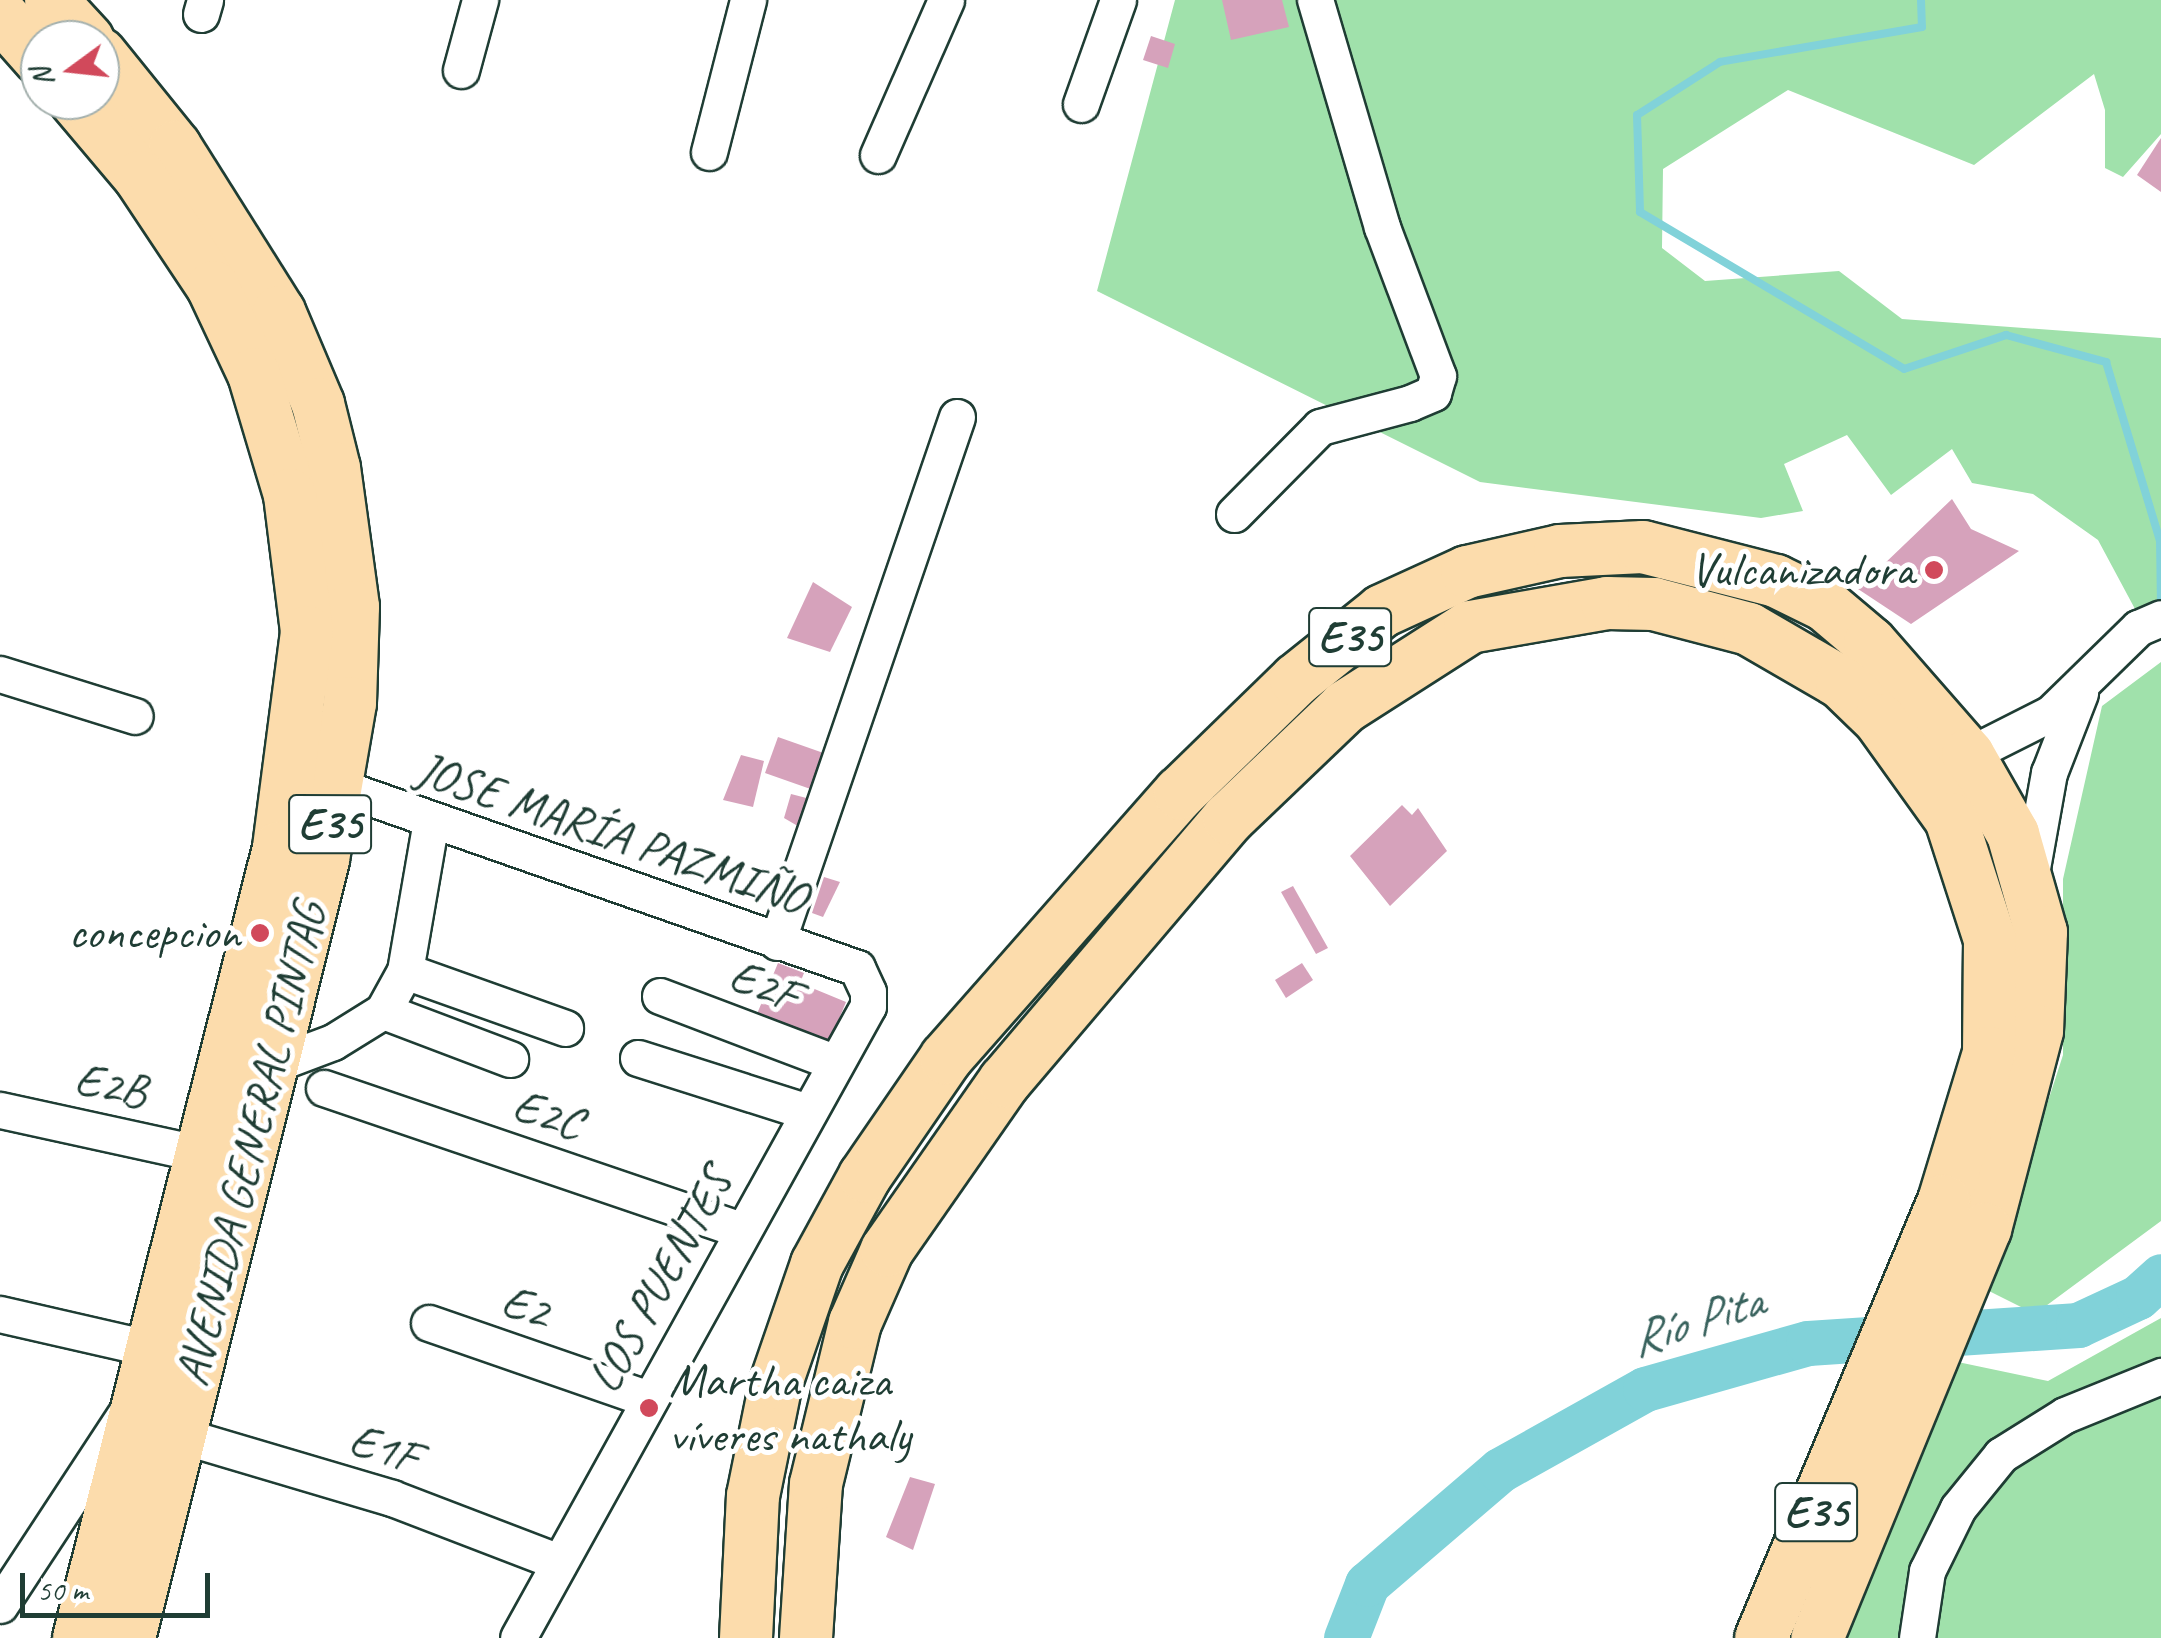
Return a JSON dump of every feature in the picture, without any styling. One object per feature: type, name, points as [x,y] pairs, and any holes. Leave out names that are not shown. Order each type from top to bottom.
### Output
[{"type":"highway","points":[[51,0],[70,20]]},
{"type":"highway","points":[[0,14],[20,36]]},
{"type":"highway","name":"AVENIDA GENERAL PINTAG","points":[[120,81],[231,230],[279,312],[318,404],[353,608],[337,786],[129,1638]]},
{"type":"highway","name":"AVENIDA GENERAL PINTAG","points":[[79,1638],[202,1154],[295,762],[307,632],[302,565],[277,435],[213,287],[140,177],[92,120]]},
{"type":"highway","name":"E35","points":[[746,1638],[753,1496],[776,1383],[818,1264],[864,1176],[946,1058],[1056,926],[1283,692],[1382,612],[1467,572],[1560,551],[1643,547],[1718,560],[1825,605],[1926,698],[1968,754],[2031,883],[2041,932],[2037,1032],[1892,1396],[1817,1638]]},
{"type":"highway","name":"E35","points":[[806,1638],[816,1484],[833,1400],[887,1250],[1005,1081],[1243,804],[1345,707],[1470,627],[1607,602],[1698,613],[1794,651],[1880,720],[1951,819],[1990,940],[1990,1053],[1964,1215]]},
{"type":"highway","name":"E35","points":[[1760,1638],[1892,1396]]},
{"type":"street","points":[[461,70],[480,0]]},
{"type":"street","points":[[709,152],[748,0]]},
{"type":"street","points":[[878,155],[946,0]]},
{"type":"street","points":[[1081,104],[1118,0]]},
{"type":"street","points":[[1234,514],[1320,428],[1433,393],[1438,376],[1382,227],[1315,0]]},
{"type":"street","points":[[777,942],[957,417]]},
{"type":"street","points":[[1968,754],[2025,731],[2149,623]]},
{"type":"street","points":[[0,674],[135,716]]},
{"type":"street","points":[[2031,883],[2044,790],[2084,682]]},
{"type":"street","name":"JOSE MARÍA PAZMIÑO","points":[[337,786],[856,968]]},
{"type":"street","points":[[269,1066],[333,1042],[383,1011],[405,971],[431,820]]},
{"type":"street","name":"LOS PUENTES","points":[[518,1638],[868,1006],[856,968]]},
{"type":"street","points":[[405,971],[565,1028]]},
{"type":"street","name":"E2F","points":[[660,996],[836,1063]]},
{"type":"street","points":[[383,1011],[510,1059]]},
{"type":"street","points":[[638,1058],[808,1112]]},
{"type":"street","name":"E2C","points":[[324,1088],[742,1230]]},
{"type":"street","name":"E2B","points":[[0,1110],[202,1154]]},
{"type":"street","points":[[0,1314],[146,1372],[9,1566],[0,1605]]},
{"type":"street","name":"E2","points":[[429,1323],[648,1399]]},
{"type":"street","points":[[1917,1638],[1927,1572],[1958,1508],[2001,1455],[2066,1415],[2161,1376]]},
{"type":"street","name":"E1F","points":[[176,1434],[392,1498],[559,1562]]},
{"type":"green space","points":[[1175,0],[2161,0],[2161,134],[2123,177],[2105,168],[2105,110],[2094,74],[1974,165],[1788,90],[1663,169],[1662,248],[1705,281],[1839,271],[1902,319],[2161,338],[2161,608],[2135,609],[2098,540],[2033,494],[1972,483],[1952,449],[1891,495],[1847,435],[1784,464],[1803,511],[1761,518],[1480,482],[1097,291]]},
{"type":"green space","points":[[2161,662],[2161,1221],[2035,1314],[1987,1290],[2063,1055],[2063,879],[2102,706]]},
{"type":"green space","points":[[2161,1318],[2161,1638],[1830,1638],[1953,1361],[2048,1381]]},
{"type":"building","points":[[1222,0],[1282,0],[1289,27],[1231,40]]},
{"type":"building","points":[[1151,36],[1175,44],[1168,68],[1143,60]]},
{"type":"building","points":[[2161,138],[2161,192],[2137,175]]},
{"type":"building","name":"Vulcanizadora","points":[[1952,499],[1971,529],[2019,551],[1911,624],[1858,589]]},
{"type":"building","points":[[813,582],[852,607],[830,652],[787,638]]},
{"type":"building","points":[[778,737],[832,756],[819,792],[765,773]]},
{"type":"building","points":[[741,755],[764,761],[753,807],[723,800]]},
{"type":"building","points":[[791,794],[818,801],[808,832],[784,818]]},
{"type":"building","points":[[1402,805],[1412,815],[1418,808],[1447,851],[1390,906],[1350,856]]},
{"type":"building","points":[[824,877],[840,882],[823,917],[812,913]]},
{"type":"building","points":[[1293,886],[1328,948],[1316,954],[1281,892]]},
{"type":"building","points":[[778,963],[804,973],[800,983],[846,1002],[824,1055],[752,1026]]},
{"type":"building","points":[[1302,963],[1313,980],[1286,998],[1275,980]]},
{"type":"building","points":[[910,1477],[935,1484],[913,1550],[886,1537]]},
{"type":"waterway","points":[[1921,0],[1922,27],[1720,62],[1637,115],[1640,212],[1904,369],[2006,335],[2106,362],[2160,541],[2161,607]]},
{"type":"waterway","name":"Río Pita","points":[[1346,1638],[1367,1584],[1500,1470],[1645,1389],[1808,1343],[2078,1325],[2138,1297],[2161,1276]]},
{"type":"place","name":"Vulcanizadora","points":[[1934,570]]},
{"type":"place","name":"concepcion","points":[[260,933]]},
{"type":"place","name":"Martha caiza víveres nathaly","points":[[649,1408]]}]
